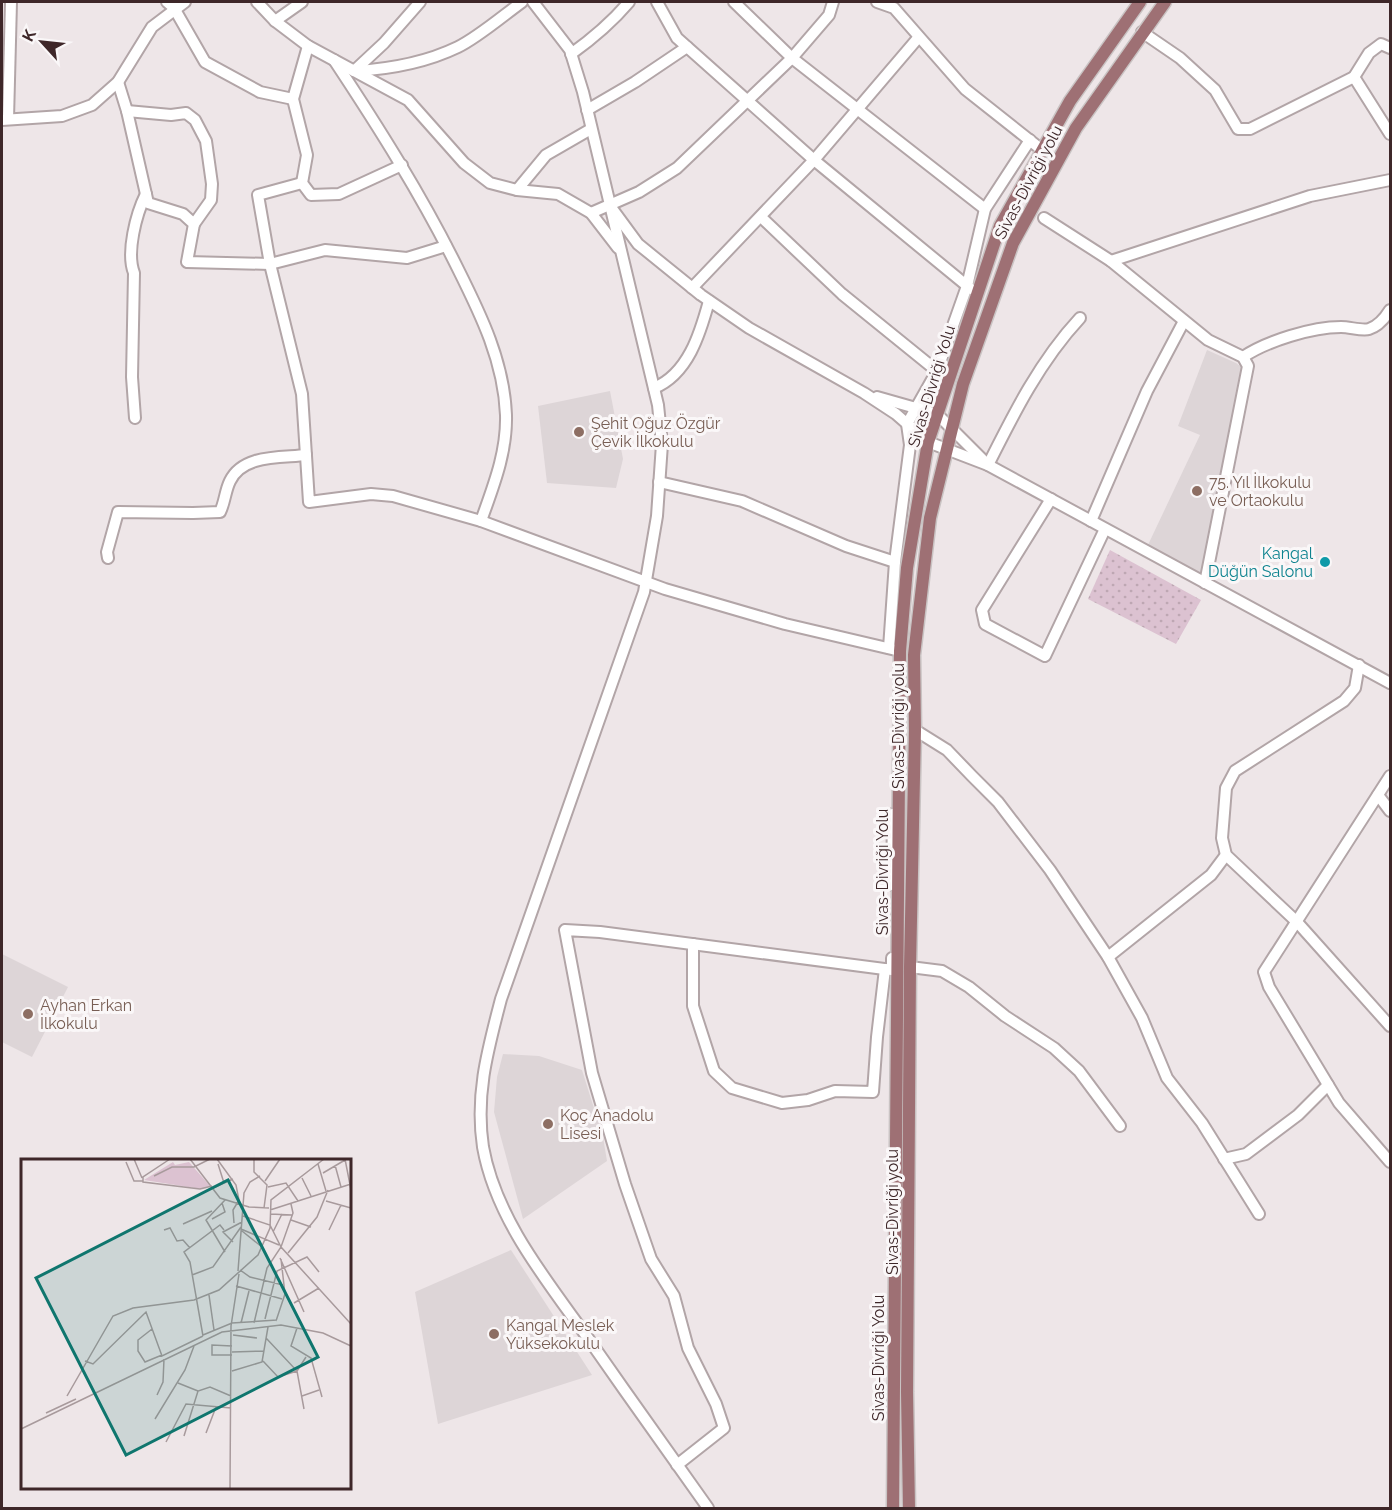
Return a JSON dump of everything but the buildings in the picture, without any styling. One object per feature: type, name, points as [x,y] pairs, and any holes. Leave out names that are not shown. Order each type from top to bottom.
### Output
[{"type":"main road","name":"Sivas-Divriği Yolu","points":[[893,1509],[895,650],[907,568],[928,442],[1000,226],[1070,101],[1140,2]]},
{"type":"main road","name":"Sivas-Divriği yolu","points":[[909,1509],[910,967],[915,730],[914,655],[930,518],[963,384],[1012,243],[1076,128],[1165,2]]},
{"type":"street","points":[[10,2],[6,32],[5,119],[62,116],[92,105],[118,82],[152,27],[171,5],[185,2]]},
{"type":"street","points":[[257,2],[275,21],[308,46],[408,100],[464,163],[490,183],[517,190],[558,194],[591,213],[620,250]]},
{"type":"street","points":[[275,21],[303,2]]},
{"type":"street","points":[[354,71],[384,43],[420,2]]},
{"type":"street","points":[[354,71],[385,70],[418,62],[459,47],[522,2]]},
{"type":"street","points":[[533,2],[549,20],[571,54],[587,110],[658,405],[662,444],[657,516],[644,592],[501,999],[485,1060],[480,1096],[484,1148],[500,1203],[537,1266],[708,1509]]},
{"type":"street","points":[[571,54],[592,39],[620,13],[628,2]]},
{"type":"street","points":[[657,2],[677,38],[814,160],[978,294]]},
{"type":"street","points":[[734,2],[792,58],[985,209]]},
{"type":"street","points":[[591,213],[639,192],[677,168],[792,58],[829,15],[833,2]]},
{"type":"street","points":[[877,2],[894,8],[965,89],[1042,150]]},
{"type":"street","points":[[171,5],[205,63],[261,92],[293,99]]},
{"type":"street","points":[[1142,32],[1180,58],[1215,90],[1238,129],[1250,129],[1354,77],[1369,53],[1381,44],[1390,48]]},
{"type":"street","points":[[692,288],[814,160],[918,38]]},
{"type":"street","points":[[308,46],[293,99],[307,155],[302,183],[311,195],[339,194],[402,165]]},
{"type":"street","points":[[587,110],[635,82],[687,47]]},
{"type":"street","points":[[334,60],[402,165],[446,246],[484,323],[500,372],[506,416],[501,464],[481,521]]},
{"type":"street","points":[[1354,77],[1390,134]]},
{"type":"street","points":[[118,82],[148,203],[183,214],[194,224]]},
{"type":"street","points":[[127,111],[171,115],[186,113],[195,120],[206,141],[212,184],[211,200],[194,224],[187,262],[270,264],[325,249],[408,258],[446,246]]},
{"type":"street","points":[[517,190],[546,155],[591,129]]},
{"type":"street","points":[[677,1465],[724,1428],[716,1404],[688,1348],[674,1296],[651,1259],[625,1184],[592,1073],[565,930],[600,932],[891,970],[895,562],[909,453],[907,424],[937,371],[967,286],[985,209],[1030,140]]},
{"type":"street","points":[[1111,261],[1310,196],[1390,180]]},
{"type":"street","points":[[302,183],[258,195],[270,264],[302,394],[309,502],[371,494],[393,496],[481,521],[646,580],[664,589],[785,624],[895,650]]},
{"type":"street","points":[[135,418],[132,377],[134,273],[130,262],[138,210],[146,194]]},
{"type":"street","points":[[609,205],[638,244],[709,301],[748,328],[864,393],[928,442],[988,465],[1390,682]]},
{"type":"street","points":[[761,218],[842,294],[937,371]]},
{"type":"street","points":[[1044,218],[1111,261],[1208,340],[1243,357],[1248,366],[1205,583]]},
{"type":"street","points":[[654,388],[666,383],[686,362],[703,324],[709,301]]},
{"type":"street","points":[[1243,357],[1257,348],[1295,335],[1339,327],[1368,329],[1382,321],[1390,310]]},
{"type":"street","points":[[988,465],[1025,391],[1061,338],[1080,318]]},
{"type":"street","points":[[1091,521],[1147,392],[1184,321]]},
{"type":"street","points":[[864,393],[937,414],[988,465]]},
{"type":"street","points":[[108,558],[107,552],[118,513],[220,512],[225,502],[229,482],[236,471],[252,461],[306,455]]},
{"type":"street","points":[[660,482],[742,501],[846,546],[895,562]]},
{"type":"street","points":[[1051,499],[982,610],[985,624],[1045,656],[1105,529]]},
{"type":"street","points":[[1359,665],[1355,688],[1344,701],[1235,771],[1226,788],[1222,838],[1226,855],[1297,922],[1390,1026]]},
{"type":"street","points":[[915,730],[947,750],[998,802],[1050,870],[1108,957],[1142,1017],[1167,1078],[1202,1122],[1258,1214]]},
{"type":"street","points":[[1390,776],[1264,972],[1269,987],[1339,1103],[1390,1162]]},
{"type":"street","points":[[1378,795],[1390,811]]},
{"type":"street","points":[[1108,957],[1211,875],[1226,855]]},
{"type":"street","points":[[693,944],[693,1006],[714,1071],[732,1088],[782,1103],[808,1101],[835,1091],[873,1092],[885,969]]},
{"type":"street","points":[[910,967],[942,971],[969,987],[1005,1016],[1054,1048],[1079,1071],[1120,1126]]},
{"type":"street","points":[[1224,1159],[1246,1154],[1298,1116],[1328,1084]]},
{"type":"shaded area","name":"75. Yıl İlkokulu ve Ortaokulu","points":[[1207,350],[1236,363],[1245,370],[1204,576],[1147,547],[1200,435],[1178,426]]},
{"type":"shaded area","name":"Şehit Oğuz Özgür Çevik İlkokulu","points":[[610,391],[623,459],[616,488],[547,483],[538,406]]},
{"type":"shaded area","points":[[1110,550],[1201,600],[1176,644],[1088,599]]},
{"type":"shaded area","name":"Ayhan Erkan İlkokulu","points":[[2,954],[68,987],[32,1057],[2,1042]]},
{"type":"shaded area","name":"Koç Anadolu Lisesi","points":[[503,1054],[539,1056],[582,1070],[603,1137],[607,1161],[523,1219],[494,1112],[497,1077]]},
{"type":"shaded area","name":"Kangal Meslek Yüksekokulu","points":[[511,1250],[592,1375],[438,1424],[415,1292]]},
{"type":"place","name":"Şehit Oğuz Özgür Çevik İlkokulu","points":[[579,432]]},
{"type":"place","name":"75. Yıl İlkokulu ve Ortaokulu","points":[[1197,491]]},
{"type":"place","name":"Kangal Düğün Salonu","points":[[1325,562]]},
{"type":"place","name":"Ayhan Erkan İlkokulu","points":[[28,1014]]},
{"type":"place","name":"Koç Anadolu Lisesi","points":[[548,1124]]},
{"type":"place","name":"Kangal Meslek Yüksekokulu","points":[[494,1334]]}]
